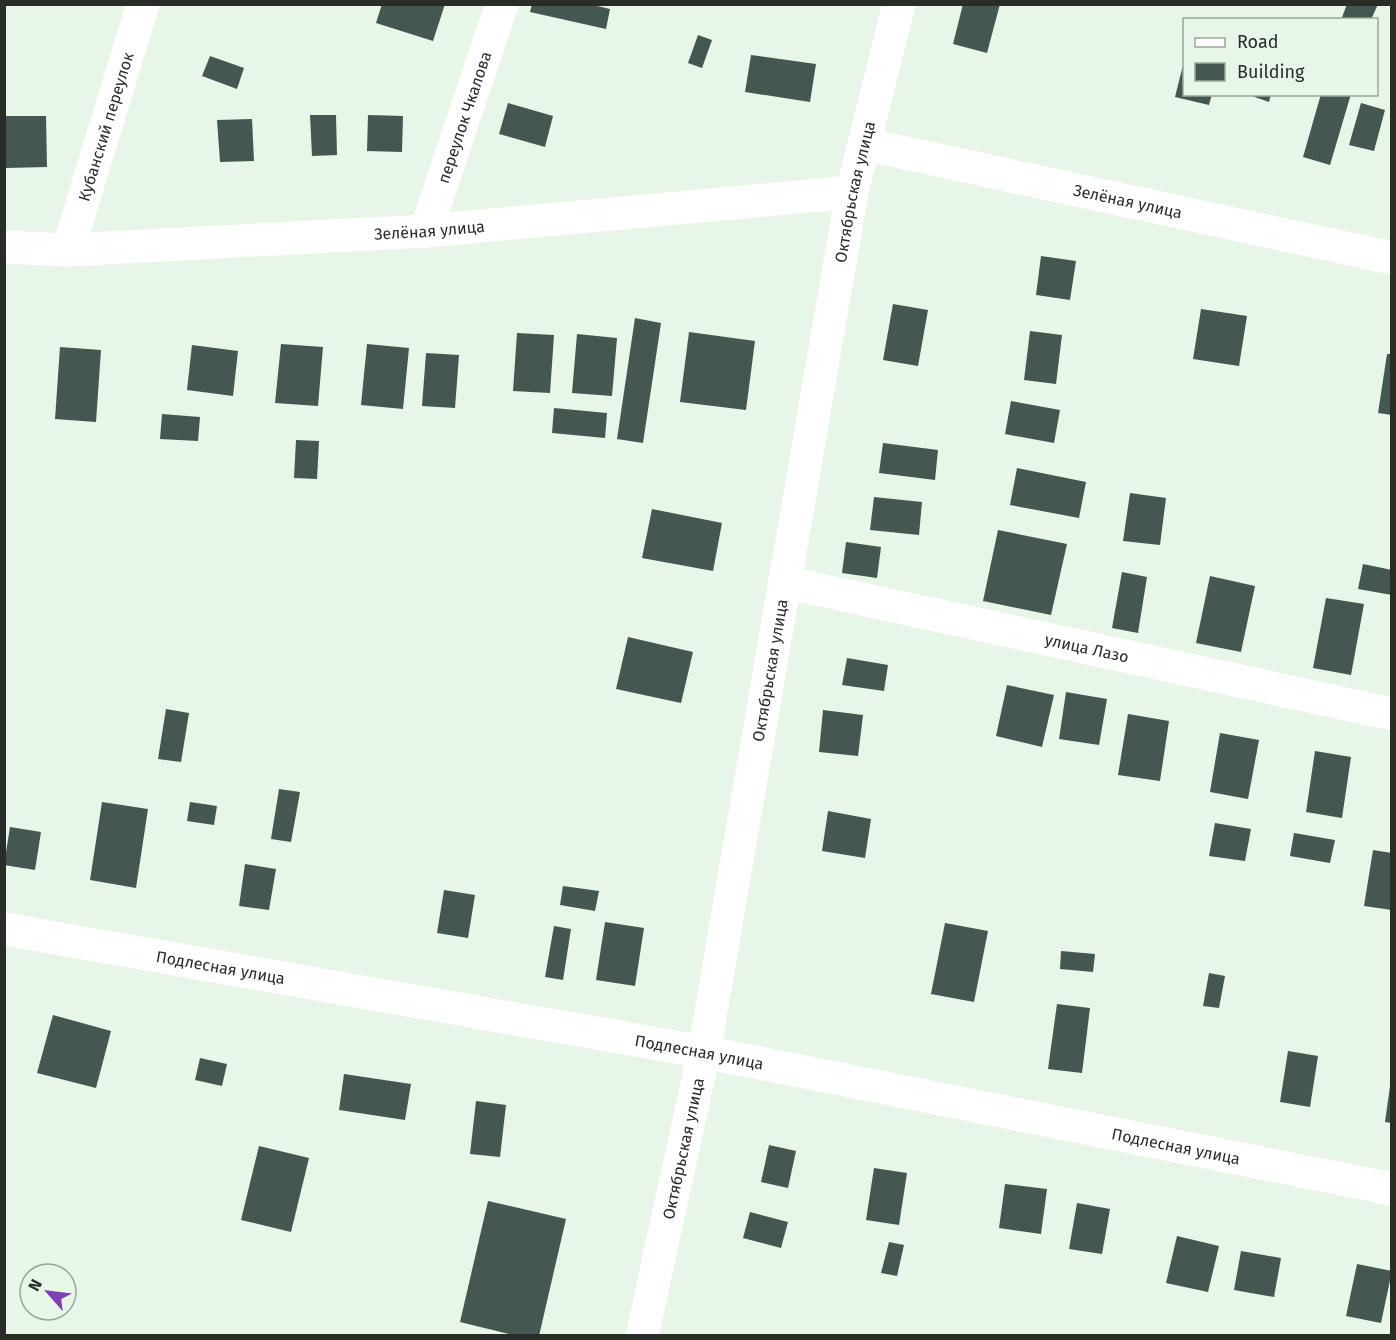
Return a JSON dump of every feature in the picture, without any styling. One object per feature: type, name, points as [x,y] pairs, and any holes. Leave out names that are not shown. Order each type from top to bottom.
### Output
[{"type":"street","name":"Кубанский переулок","points":[[68,250],[143,4]]},
{"type":"street","name":"переулок Чкалова","points":[[426,231],[502,4]]},
{"type":"street","name":"Октябрьская улица","points":[[642,1335],[704,1052],[852,192],[899,4]]},
{"type":"street","name":"Зелёная улица","points":[[864,144],[1392,258]]},
{"type":"street","name":"Зелёная улица","points":[[4,247],[68,250],[426,231],[852,192]]},
{"type":"street","name":"улица Лазо","points":[[784,582],[1392,714]]},
{"type":"street","name":"Подлесная улица","points":[[4,929],[704,1052],[1392,1189]]},
{"type":"building","points":[[382,4],[445,4],[433,41],[376,23]]},
{"type":"building","points":[[532,4],[589,4],[610,9],[606,29],[530,12]]},
{"type":"building","points":[[963,4],[1000,4],[987,53],[953,44]]},
{"type":"building","points":[[1347,4],[1378,4],[1372,18],[1342,18]]},
{"type":"building","points":[[698,35],[712,40],[702,68],[688,63]]},
{"type":"building","points":[[751,55],[816,64],[810,102],[745,92]]},
{"type":"building","points":[[210,56],[244,68],[237,89],[202,76]]},
{"type":"building","points":[[1183,65],[1183,96],[1211,96],[1209,105],[1175,97]]},
{"type":"building","points":[[1252,96],[1270,96],[1269,102]]},
{"type":"building","points":[[1320,96],[1350,96],[1330,165],[1303,157]]},
{"type":"building","points":[[508,103],[553,116],[545,147],[499,134]]},
{"type":"building","points":[[1361,103],[1385,110],[1374,151],[1349,145]]},
{"type":"building","points":[[310,115],[336,115],[337,155],[312,156]]},
{"type":"building","points":[[368,115],[403,116],[402,152],[367,151]]},
{"type":"building","points":[[6,116],[46,116],[47,167],[6,168]]},
{"type":"building","points":[[252,119],[254,161],[220,162],[217,120]]},
{"type":"building","points":[[1041,256],[1076,261],[1070,300],[1036,295]]},
{"type":"building","points":[[893,304],[928,310],[918,366],[883,360]]},
{"type":"building","points":[[1201,309],[1247,316],[1239,366],[1193,359]]},
{"type":"building","points":[[635,318],[661,323],[643,443],[617,439]]},
{"type":"building","points":[[1030,331],[1062,335],[1056,384],[1024,380]]},
{"type":"building","points":[[689,332],[755,341],[746,410],[680,402]]},
{"type":"building","points":[[517,333],[554,335],[550,393],[513,391]]},
{"type":"building","points":[[577,334],[617,338],[612,396],[572,393]]},
{"type":"building","points":[[281,344],[323,347],[318,406],[275,403]]},
{"type":"building","points":[[367,344],[409,348],[403,409],[361,405]]},
{"type":"building","points":[[192,345],[238,351],[233,396],[187,390]]},
{"type":"building","points":[[60,347],[101,350],[96,422],[55,419]]},
{"type":"building","points":[[426,353],[459,355],[455,408],[422,406]]},
{"type":"building","points":[[1387,354],[1392,354],[1392,415],[1378,413]]},
{"type":"building","points":[[1011,401],[1060,410],[1054,443],[1005,434]]},
{"type":"building","points":[[554,408],[607,413],[605,438],[552,433]]},
{"type":"building","points":[[162,414],[200,417],[198,441],[160,439]]},
{"type":"building","points":[[296,440],[319,441],[317,479],[294,478]]},
{"type":"building","points":[[883,443],[938,450],[935,480],[879,473]]},
{"type":"building","points":[[1017,468],[1086,482],[1079,518],[1010,505]]},
{"type":"building","points":[[1130,493],[1166,498],[1160,545],[1123,541]]},
{"type":"building","points":[[874,497],[922,502],[919,535],[870,530]]},
{"type":"building","points":[[652,509],[722,523],[713,571],[642,558]]},
{"type":"building","points":[[998,530],[1067,544],[1051,615],[983,601]]},
{"type":"building","points":[[846,542],[881,547],[877,578],[842,573]]},
{"type":"building","points":[[1363,564],[1392,570],[1392,595],[1358,589]]},
{"type":"building","points":[[1122,572],[1147,577],[1138,633],[1112,628]]},
{"type":"building","points":[[1210,576],[1255,586],[1241,652],[1196,643]]},
{"type":"building","points":[[1326,598],[1364,604],[1351,675],[1313,668]]},
{"type":"building","points":[[628,637],[693,652],[681,703],[616,689]]},
{"type":"building","points":[[847,658],[888,665],[884,691],[842,685]]},
{"type":"building","points":[[1007,685],[1054,695],[1042,747],[996,736]]},
{"type":"building","points":[[1066,692],[1107,699],[1099,745],[1059,739]]},
{"type":"building","points":[[166,709],[189,713],[181,762],[158,759]]},
{"type":"building","points":[[823,710],[863,715],[858,756],[819,752]]},
{"type":"building","points":[[1128,714],[1169,721],[1160,781],[1118,775]]},
{"type":"building","points":[[1220,733],[1259,740],[1248,799],[1210,792]]},
{"type":"building","points":[[1315,751],[1351,757],[1342,818],[1306,812]]},
{"type":"building","points":[[279,789],[300,792],[291,842],[271,839]]},
{"type":"building","points":[[102,802],[148,809],[136,888],[90,880]]},
{"type":"building","points":[[190,802],[217,806],[214,825],[187,821]]},
{"type":"building","points":[[828,811],[871,819],[865,858],[822,851]]},
{"type":"building","points":[[1215,823],[1251,829],[1245,861],[1209,856]]},
{"type":"building","points":[[10,827],[41,832],[35,870],[4,865]]},
{"type":"building","points":[[1294,833],[1335,840],[1330,863],[1290,856]]},
{"type":"building","points":[[1373,850],[1392,853],[1392,910],[1364,906]]},
{"type":"building","points":[[245,864],[276,869],[269,910],[239,906]]},
{"type":"building","points":[[563,886],[599,891],[595,911],[560,905]]},
{"type":"building","points":[[444,890],[475,895],[468,938],[437,933]]},
{"type":"building","points":[[605,922],[644,928],[635,986],[596,980]]},
{"type":"building","points":[[945,923],[988,931],[974,1002],[931,994]]},
{"type":"building","points":[[554,926],[571,929],[563,980],[545,977]]},
{"type":"building","points":[[1061,951],[1095,954],[1093,972],[1060,969]]},
{"type":"building","points":[[1209,973],[1225,976],[1219,1008],[1203,1006]]},
{"type":"building","points":[[1057,1004],[1090,1008],[1082,1073],[1048,1069]]},
{"type":"building","points":[[53,1015],[111,1031],[96,1088],[37,1073]]},
{"type":"building","points":[[1288,1051],[1318,1056],[1310,1107],[1280,1102]]},
{"type":"building","points":[[200,1058],[227,1064],[222,1086],[195,1080]]},
{"type":"building","points":[[344,1074],[411,1084],[405,1120],[339,1110]]},
{"type":"building","points":[[1390,1086],[1392,1086],[1392,1123],[1385,1122]]},
{"type":"building","points":[[476,1101],[506,1105],[500,1157],[470,1154]]},
{"type":"building","points":[[769,1145],[796,1151],[788,1188],[761,1182]]},
{"type":"building","points":[[259,1146],[309,1158],[291,1232],[241,1220]]},
{"type":"building","points":[[874,1168],[907,1173],[899,1225],[866,1220]]},
{"type":"building","points":[[1005,1184],[1047,1189],[1041,1234],[999,1228]]},
{"type":"building","points":[[488,1201],[566,1219],[539,1336],[517,1336],[460,1322]]},
{"type":"building","points":[[1077,1203],[1110,1209],[1102,1254],[1069,1249]]},
{"type":"building","points":[[750,1212],[788,1222],[781,1248],[743,1238]]},
{"type":"building","points":[[1177,1236],[1219,1246],[1208,1292],[1166,1283]]},
{"type":"building","points":[[889,1242],[904,1245],[897,1276],[881,1273]]},
{"type":"building","points":[[1241,1251],[1281,1258],[1274,1297],[1234,1290]]},
{"type":"building","points":[[1357,1264],[1392,1271],[1381,1323],[1346,1316]]}]
